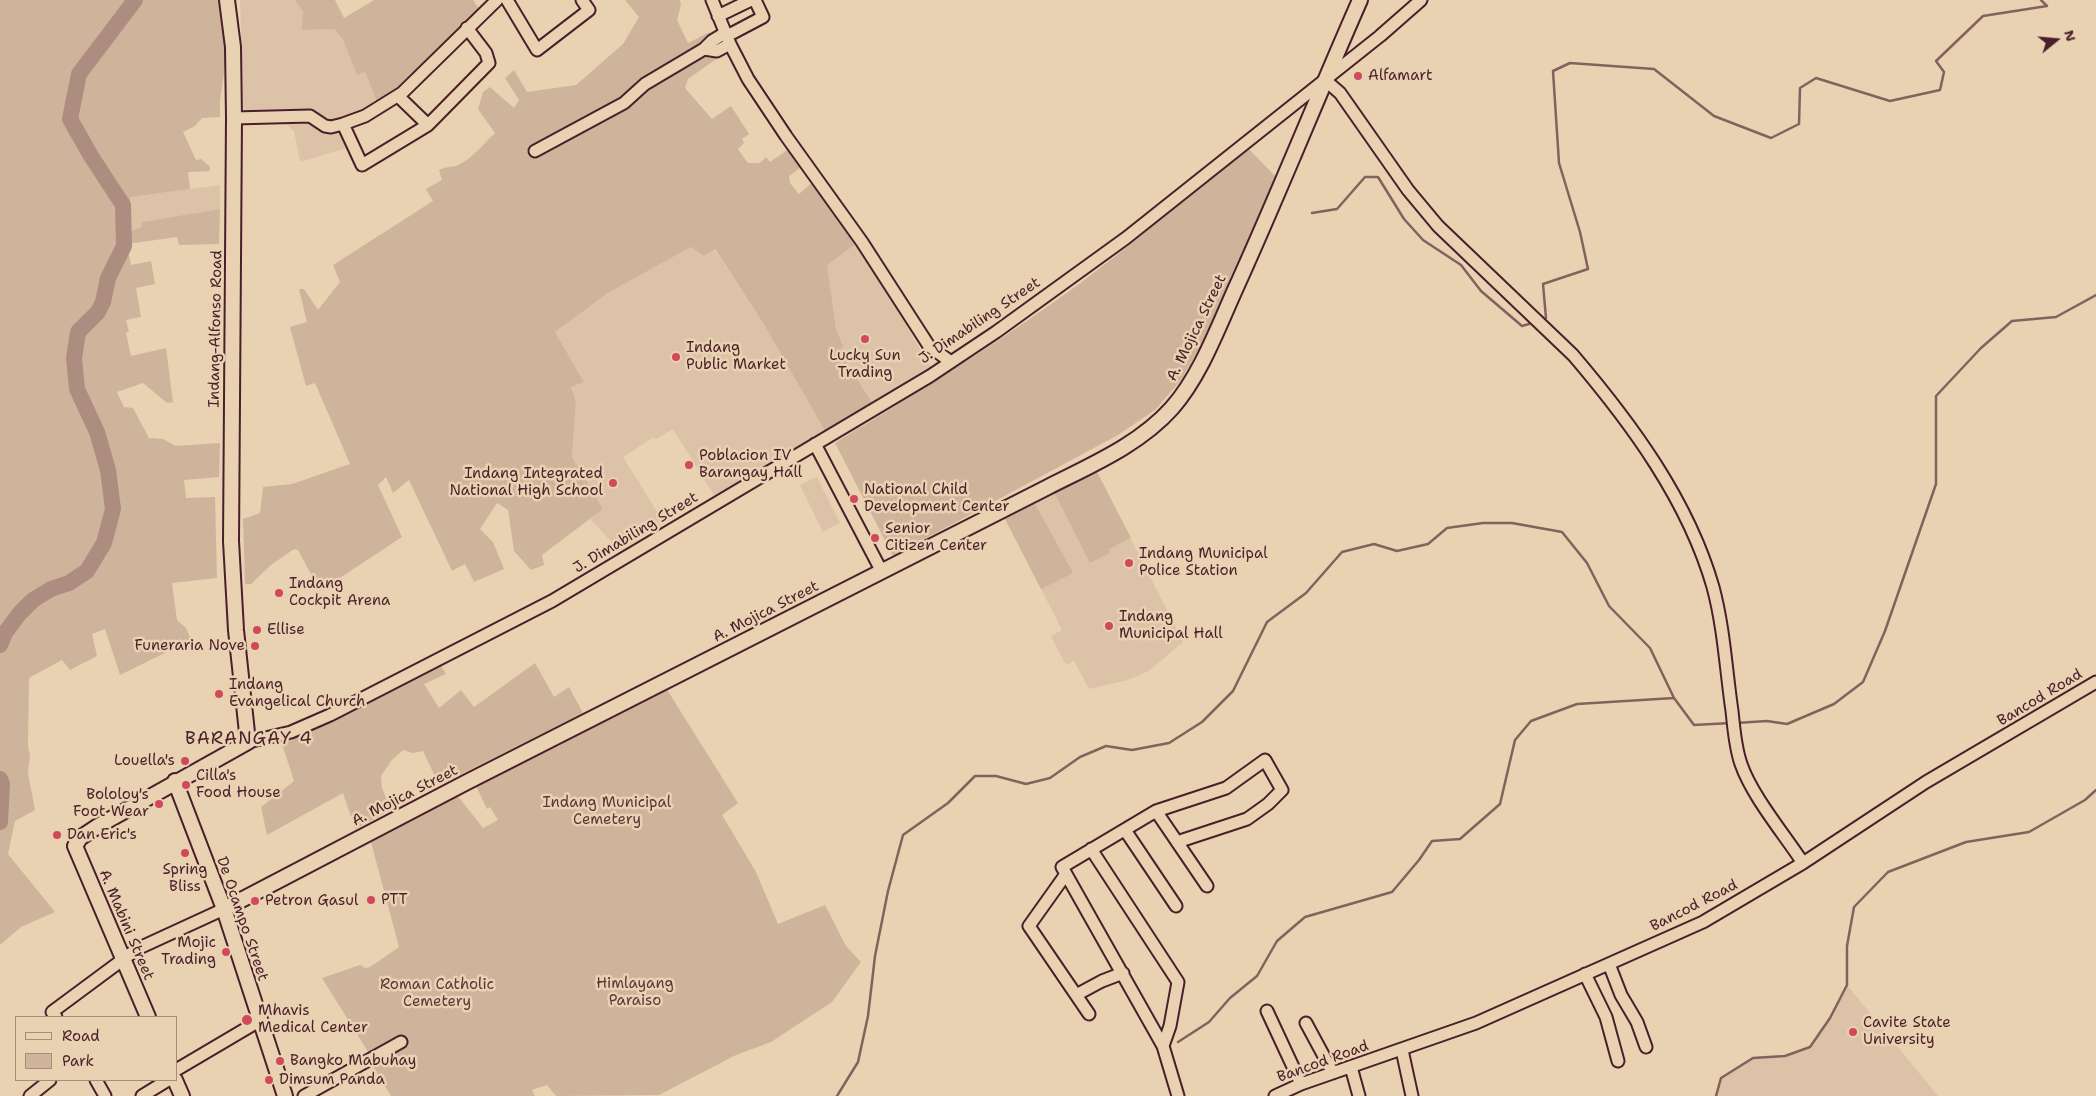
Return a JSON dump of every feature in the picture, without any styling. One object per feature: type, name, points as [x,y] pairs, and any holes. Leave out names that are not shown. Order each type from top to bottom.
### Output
[{"type":"main road","name":"Indang-Alfonso Road","points":[[227,0],[234,48],[231,521],[233,586],[248,742]]},
{"type":"main road","name":"A. Mojica Street","points":[[224,908],[1119,450],[1143,433],[1173,407],[1193,378],[1270,211],[1360,0]]},
{"type":"main road","name":"J. Dimabiling Street","points":[[75,846],[78,839],[83,835],[175,781],[248,742]]},
{"type":"main road","name":"De Ocampo Street","points":[[175,781],[224,908],[285,1096]]},
{"type":"main road","name":"A. Mabini Street","points":[[75,846],[148,1016]]},
{"type":"main road","points":[[176,1081],[182,1096]]},
{"type":"street","points":[[234,118],[309,116],[328,127],[344,124],[375,110],[398,96],[497,0]]},
{"type":"street","points":[[506,0],[537,50],[589,10],[582,0]]},
{"type":"street","points":[[712,0],[727,38],[748,79],[786,136],[862,242],[929,346],[951,362]]},
{"type":"street","points":[[718,16],[751,0]]},
{"type":"street","points":[[534,151],[624,103],[649,81],[704,50],[712,41],[727,38],[763,17],[755,0]]},
{"type":"street","name":"J. Dimabiling Street","points":[[248,742],[282,734],[311,724],[552,601],[951,362],[1051,293],[1126,238],[1380,36],[1421,0]]},
{"type":"street","points":[[344,124],[362,166],[428,125],[488,65],[488,56],[467,28]]},
{"type":"street","points":[[1325,80],[1340,93],[1408,190],[1438,226],[1573,355],[1648,452],[1682,510],[1705,564],[1721,623],[1740,762],[1750,784],[1804,863]]},
{"type":"street","points":[[398,96],[428,125]]},
{"type":"street","points":[[815,444],[882,572]]},
{"type":"street","name":"Bancod Road","points":[[1275,1096],[1301,1084],[1476,1023],[1711,917],[1804,863],[1926,782],[2096,682]]},
{"type":"street","points":[[1177,842],[1247,819],[1268,804],[1282,790],[1265,760],[1226,788],[1156,811],[1062,867],[1163,1046],[1178,1096]]},
{"type":"street","points":[[1156,811],[1207,886]]},
{"type":"street","points":[[1125,830],[1176,906]]},
{"type":"street","points":[[1092,849],[1178,982],[1170,1026],[1163,1046]]},
{"type":"street","points":[[1066,874],[1030,926],[1089,1014]]},
{"type":"street","name":"A. Mojica Street","points":[[54,1015],[123,959],[152,941],[224,908]]},
{"type":"street","points":[[1609,964],[1621,995],[1637,1022],[1646,1047]]},
{"type":"street","points":[[1076,995],[1102,981],[1123,973]]},
{"type":"street","points":[[1585,974],[1606,1017],[1618,1062]]},
{"type":"street","points":[[1267,1011],[1301,1084]]},
{"type":"street","points":[[178,1069],[259,1020]]},
{"type":"street","points":[[1306,1023],[1333,1073]]},
{"type":"street","points":[[304,1096],[402,1042]]},
{"type":"street","points":[[1402,1050],[1412,1096]]},
{"type":"street","points":[[1351,1067],[1359,1096]]},
{"type":"street","points":[[30,1096],[49,1081]]},
{"type":"street","points":[[97,1081],[105,1096]]},
{"type":"street","points":[[142,1096],[166,1081]]},
{"type":"shaded area","points":[[240,0],[295,0],[303,12],[303,30],[334,29],[342,38],[357,75],[365,72],[378,105],[339,123],[350,147],[300,162],[294,131],[286,124],[244,123]]},
{"type":"shaded area","points":[[220,185],[220,209],[141,222],[142,227],[129,231],[123,226],[131,197]]},
{"type":"shaded area","points":[[857,243],[932,369],[873,404],[840,352],[843,344],[836,329],[826,264]]},
{"type":"shaded area","name":"Indang Public Market","points":[[691,247],[704,255],[714,249],[763,323],[825,431],[715,497],[673,429],[656,439],[654,437],[623,457],[664,523],[620,551],[590,519],[603,509],[572,457],[576,401],[571,386],[584,382],[555,332],[608,293]]},
{"type":"shaded area","points":[[1097,472],[1183,642],[1149,671],[1128,680],[1089,689],[1074,661],[1066,665],[1051,636],[1062,630],[1005,519]]},
{"type":"shaded area","points":[[817,477],[840,523],[823,532],[800,485]]},
{"type":"shaded area","name":"Cavite State University","points":[[1847,985],[1938,1096],[1716,1096],[1721,1078],[1753,1058],[1785,1056],[1810,1047],[1830,1018]]},
{"type":"green space","points":[[0,0],[218,0],[226,58],[220,101],[220,117],[202,118],[195,126],[183,132],[196,160],[201,159],[210,167],[210,171],[188,172],[190,189],[131,197],[123,226],[130,231],[142,227],[141,222],[220,209],[219,244],[179,245],[177,237],[127,244],[131,265],[151,261],[155,284],[136,288],[141,317],[126,320],[129,332],[126,333],[131,356],[166,348],[173,402],[167,403],[143,383],[117,392],[124,407],[133,408],[149,438],[163,439],[176,446],[220,443],[219,477],[184,480],[186,498],[215,497],[217,578],[172,583],[177,620],[186,628],[191,640],[120,675],[105,629],[92,634],[97,656],[70,670],[62,660],[29,678],[28,746],[30,755],[28,773],[35,810],[15,821],[8,854],[55,912],[21,927],[0,945]]},
{"type":"green space","points":[[295,0],[335,0],[344,18],[374,0],[473,0],[480,10],[396,92],[378,105],[365,72],[357,75],[342,38],[334,29],[302,30],[303,12]]},
{"type":"green space","points":[[625,0],[680,0],[681,5],[677,20],[688,43],[710,32],[712,37],[702,47],[683,56],[639,85],[626,99],[590,116],[594,124],[632,103],[639,98],[642,91],[649,85],[698,55],[709,51],[713,45],[723,46],[726,52],[688,79],[685,88],[712,119],[731,106],[749,134],[742,139],[744,143],[738,149],[748,163],[760,163],[766,157],[770,162],[790,148],[803,166],[789,176],[790,183],[799,194],[814,181],[857,243],[827,265],[836,329],[843,345],[840,352],[873,404],[825,431],[763,323],[715,249],[704,256],[691,247],[608,293],[555,332],[584,382],[571,387],[576,401],[572,457],[603,509],[542,555],[544,565],[531,570],[514,551],[508,510],[497,503],[480,529],[493,542],[504,569],[474,582],[465,564],[452,571],[409,480],[393,493],[386,477],[378,485],[402,537],[320,591],[298,550],[294,549],[271,565],[251,584],[245,584],[243,519],[260,513],[263,487],[292,484],[350,464],[315,383],[306,386],[290,327],[307,322],[299,289],[304,289],[318,310],[340,282],[333,265],[433,201],[426,189],[442,180],[439,170],[456,166],[463,162],[473,155],[495,133],[478,109],[483,92],[490,87],[514,108],[519,100],[505,78],[514,70],[527,92],[576,85],[623,44],[639,17]],"holes":[[[557,134],[568,141],[560,142],[536,156],[526,151]]]},
{"type":"green space","points":[[1245,145],[1277,178],[1266,213],[1203,342],[1181,380],[1155,410],[1118,435],[893,556],[835,443],[977,355],[1046,308],[1130,245]]},
{"type":"green space","points":[[1097,472],[1131,538],[1109,549],[1110,553],[1090,563],[1055,494]]},
{"type":"green space","points":[[1035,504],[1073,573],[1041,589],[1005,519]]},
{"type":"green space","points":[[535,663],[554,697],[569,687],[583,713],[439,785],[423,751],[413,753],[403,750],[391,761],[381,776],[382,788],[391,810],[355,829],[343,793],[267,835],[261,807],[294,781],[282,744],[334,720],[440,664],[446,674],[424,684],[439,708],[461,690],[474,707]]},
{"type":"green space","points":[[666,688],[738,803],[722,815],[756,872],[778,924],[825,905],[846,946],[861,962],[832,1002],[771,1042],[736,1055],[659,1095],[556,1096],[547,1085],[532,1090],[535,1096],[391,1096],[372,1065],[370,1055],[322,978],[360,965],[365,968],[370,967],[399,947],[371,842],[457,795],[483,828],[498,820],[490,807],[487,809],[476,786],[555,743],[558,747]]},
{"type":"waterway","points":[[0,645],[5,633],[19,614],[33,600],[51,589],[69,583],[87,571],[104,543],[113,509],[108,470],[97,432],[77,389],[74,358],[78,332],[98,312],[103,302],[108,278],[124,246],[123,205],[91,156],[70,119],[79,74],[135,0]]},
{"type":"waterway","points":[[1546,318],[1543,284],[1588,269],[1580,232],[1559,163],[1553,71],[1570,63],[1654,69],[1714,116],[1771,138],[1799,124],[1800,88],[1816,78],[1890,101],[1940,90],[1944,72],[1936,61],[1983,16],[2047,6],[2041,0]]},
{"type":"waterway","points":[[1312,213],[1337,209],[1365,177],[1378,177],[1404,219],[1423,240],[1461,265],[1481,291],[1522,326],[1529,324]]},
{"type":"waterway","points":[[1736,723],[1767,721],[1787,724],[1834,704],[1863,682],[1885,631],[1936,484],[1936,396],[1981,348],[2012,321],[2056,317],[2096,295]]},
{"type":"waterway","points":[[837,1096],[858,1062],[868,1016],[875,956],[888,891],[903,835],[948,803],[975,776],[996,776],[1026,784],[1050,778],[1080,757],[1106,746],[1132,750],[1169,743],[1202,722],[1233,691],[1267,622],[1306,593],[1342,552],[1374,544],[1397,551],[1428,544],[1447,528],[1483,523],[1512,523],[1562,532],[1587,563],[1609,606],[1650,648],[1674,698],[1694,725],[1731,723]]},
{"type":"waterway","points":[[1178,1042],[1209,1022],[1230,998],[1257,976],[1277,941],[1305,917],[1392,892],[1432,841],[1460,839],[1500,804],[1515,740],[1531,721],[1577,704],[1674,698]]},
{"type":"waterway","points":[[0,779],[2,784],[0,822]]},
{"type":"waterway","points":[[1716,1096],[1721,1078],[1753,1058],[1785,1056],[1810,1047],[1830,1018],[1847,985],[1847,946],[1854,907],[1888,872],[1966,842],[2029,832],[2085,800],[2096,790]]},
{"type":"place","name":"Alfamart","points":[[1358,76]]},
{"type":"place","name":"Lucky Sun Trading","points":[[865,339]]},
{"type":"place","name":"Indang Public Market","points":[[676,357]]},
{"type":"place","name":"Poblacion IV Barangay Hall","points":[[689,465]]},
{"type":"place","name":"Indang Integrated National High School","points":[[613,483]]},
{"type":"place","name":"National Child Development Center","points":[[854,499]]},
{"type":"place","name":"Senior Citizen Center","points":[[875,538]]},
{"type":"place","name":"Indang Municipal Police Station","points":[[1129,563]]},
{"type":"place","name":"Indang Cockpit Arena","points":[[279,593]]},
{"type":"place","name":"Indang Municipal Hall","points":[[1109,626]]},
{"type":"place","name":"Ellise","points":[[257,630]]},
{"type":"place","name":"Funeraria Nove","points":[[255,646]]},
{"type":"place","name":"Indang Evangelical Church","points":[[219,694]]},
{"type":"place","name":"Louella's","points":[[185,761]]},
{"type":"place","name":"Cilla's Food House","points":[[186,785]]},
{"type":"place","name":"Bololoy's Foot Wear","points":[[159,804]]},
{"type":"place","name":"Dan Eric's","points":[[57,835]]},
{"type":"place","name":"Spring Bliss","points":[[185,853]]},
{"type":"place","name":"PTT","points":[[371,900]]},
{"type":"place","name":"Petron Gasul","points":[[255,901]]},
{"type":"place","name":"Mojic Trading","points":[[226,952]]},
{"type":"place","name":"Mhavis Medical Center","points":[[247,1020]]},
{"type":"place","name":"Cavite State University","points":[[1853,1032]]},
{"type":"place","name":"Bangko Mabuhay","points":[[280,1061]]},
{"type":"place","name":"Dimsum Panda","points":[[269,1080]]},
{"type":"district","name":"BARANGAY 4","points":[[249,739]]},
{"type":"park label","name":"Indang Municipal Cemetery","points":[[607,812]]},
{"type":"park label","name":"Himlayang Paraiso","points":[[635,992]]},
{"type":"park label","name":"Roman Catholic Cemetery","points":[[437,994]]}]
